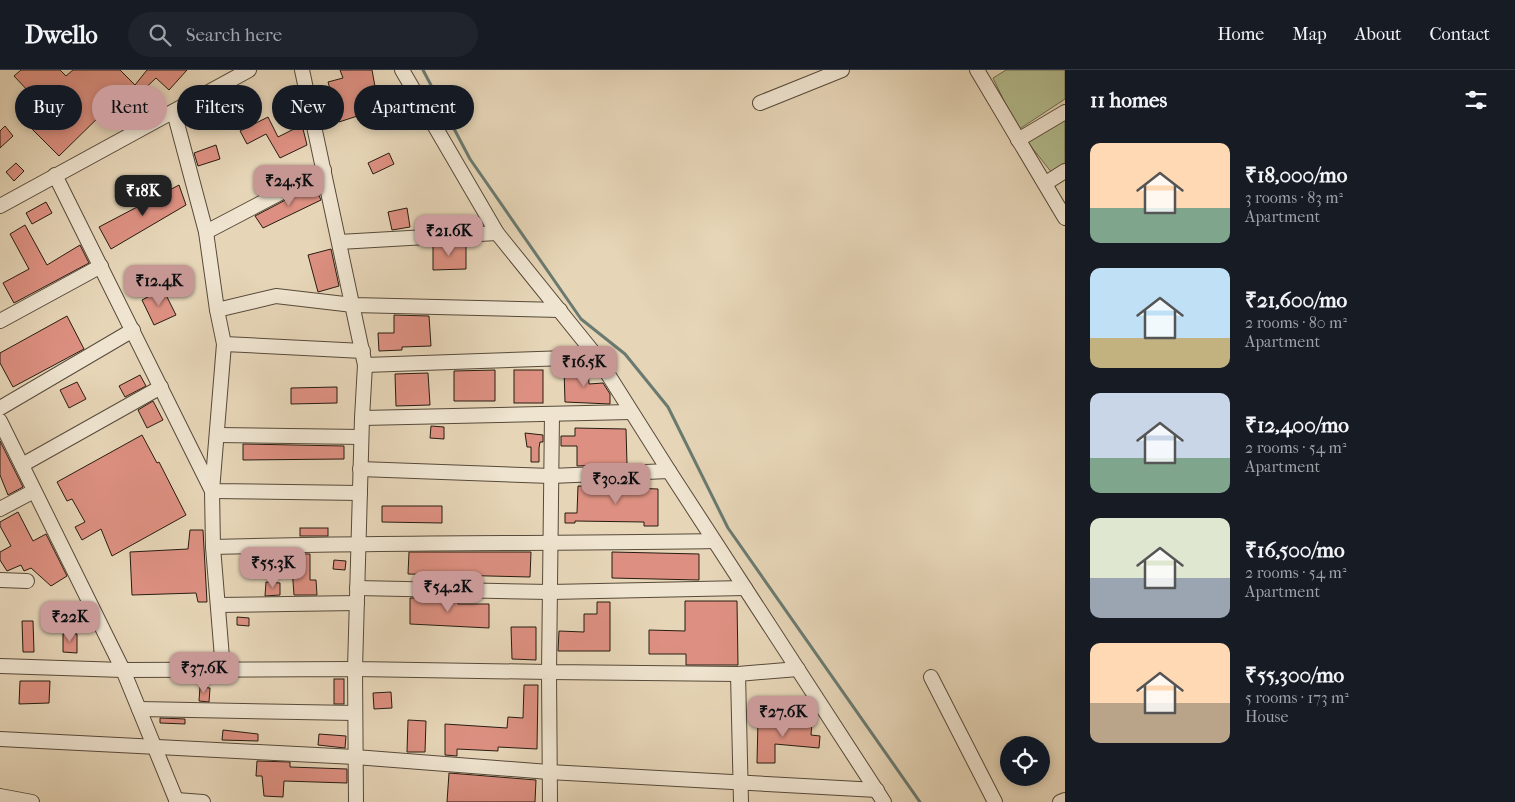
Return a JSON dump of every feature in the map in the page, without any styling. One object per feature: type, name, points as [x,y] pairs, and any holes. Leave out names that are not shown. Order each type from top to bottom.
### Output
[{"type":"street","points":[[0,206],[249,70]]},
{"type":"street","points":[[302,70],[364,358],[355,670],[356,802]]},
{"type":"street","points":[[402,70],[497,233],[598,357],[669,472],[881,796]]},
{"type":"street","points":[[760,102],[842,70]]},
{"type":"street","points":[[978,70],[1065,218]]},
{"type":"street","points":[[174,112],[206,232],[217,310],[224,344],[212,491],[213,547],[223,670]]},
{"type":"street","points":[[1018,140],[1065,112]]},
{"type":"street","points":[[206,232],[324,170]]},
{"type":"street","points":[[1046,183],[1065,171]]},
{"type":"street","points":[[56,175],[212,491]]},
{"type":"street","points":[[339,242],[497,233]]},
{"type":"street","points":[[0,321],[101,266]]},
{"type":"street","points":[[217,310],[276,296],[353,305],[560,310]]},
{"type":"street","points":[[0,408],[132,330]]},
{"type":"street","points":[[224,344],[364,358],[598,357]]},
{"type":"street","points":[[22,466],[161,387]]},
{"type":"street","points":[[362,418],[631,412]]},
{"type":"street","points":[[550,802],[548,672],[552,414]]},
{"type":"street","points":[[0,421],[123,670],[176,801],[203,802]]},
{"type":"street","points":[[217,435],[361,437]]},
{"type":"street","points":[[360,469],[551,476],[669,472]]},
{"type":"street","points":[[0,509],[34,491]]},
{"type":"street","points":[[212,491],[360,493]]},
{"type":"street","points":[[213,547],[359,543],[549,544],[714,541]]},
{"type":"street","points":[[0,580],[27,581]]},
{"type":"street","points":[[357,588],[550,592],[745,588]]},
{"type":"street","points":[[218,605],[357,603]]},
{"type":"street","points":[[0,666],[123,670],[355,670],[738,674],[798,669]]},
{"type":"street","points":[[738,674],[741,802]]},
{"type":"street","points":[[931,677],[995,802]]},
{"type":"street","points":[[138,709],[355,714]]},
{"type":"street","points":[[0,739],[355,757],[550,772],[740,783],[881,796]]},
{"type":"street","points":[[0,796],[32,802]]},
{"type":"street","points":[[1060,802],[1065,800]]},
{"type":"green space","points":[[1006,70],[1065,70],[1065,99],[1018,130],[993,78]]},
{"type":"green space","points":[[1065,115],[1065,164],[1052,173],[1026,140]]},
{"type":"building","points":[[21,70],[60,70],[66,76],[73,70],[120,70],[135,85],[92,85],[92,124],[59,156],[33,130],[82,130],[82,85],[22,85],[14,76]]},
{"type":"building","points":[[147,70],[187,70],[169,90],[167,85],[164,85],[156,78],[149,85],[135,85]]},
{"type":"building","points":[[340,70],[372,70],[375,85],[354,85],[354,117],[344,120],[344,85],[329,85],[328,82],[343,78]]},
{"type":"building","points":[[268,117],[272,130],[274,130],[278,137],[292,130],[303,130],[307,145],[280,158],[266,134],[247,144],[240,131],[262,130],[262,120]]},
{"type":"building","points":[[5,126],[13,136],[0,148],[0,131]]},
{"type":"building","points":[[216,145],[220,159],[198,166],[194,153]]},
{"type":"building","points":[[389,153],[394,164],[373,174],[368,163]]},
{"type":"building","points":[[16,163],[24,171],[14,181],[6,172]]},
{"type":"building","points":[[179,185],[186,205],[111,249],[99,227]]},
{"type":"building","points":[[314,185],[321,200],[263,228],[255,216]]},
{"type":"building","points":[[46,202],[52,213],[32,224],[26,213]]},
{"type":"building","points":[[407,208],[410,227],[392,230],[388,212]]},
{"type":"building","points":[[25,225],[47,265],[80,245],[89,263],[14,303],[3,283],[29,269],[10,234]]},
{"type":"building","points":[[433,245],[466,245],[466,269],[433,270]]},
{"type":"building","points":[[331,249],[339,286],[318,292],[308,255]]},
{"type":"building","points":[[163,289],[176,315],[154,325],[142,300]]},
{"type":"building","points":[[394,315],[429,316],[431,346],[402,347],[402,350],[379,351],[378,333],[394,333]]},
{"type":"building","points":[[67,316],[84,349],[13,387],[0,363],[0,353]]},
{"type":"building","points":[[588,368],[589,384],[603,383],[610,394],[610,404],[565,402],[564,369]]},
{"type":"building","points":[[495,370],[495,401],[454,401],[454,371]]},
{"type":"building","points":[[514,370],[543,370],[543,403],[514,403]]},
{"type":"building","points":[[428,373],[430,405],[396,406],[395,374]]},
{"type":"building","points":[[140,375],[146,386],[125,397],[119,386]]},
{"type":"building","points":[[77,382],[86,399],[69,408],[60,390]]},
{"type":"building","points":[[337,387],[337,403],[291,404],[291,388]]},
{"type":"building","points":[[153,401],[163,420],[147,428],[138,410]]},
{"type":"building","points":[[431,426],[444,427],[444,439],[430,438]]},
{"type":"building","points":[[575,428],[626,429],[627,464],[577,466],[577,446],[561,446],[561,436],[575,436]]},
{"type":"building","points":[[525,433],[543,435],[543,442],[540,442],[539,448],[539,462],[531,462],[531,447],[527,447]]},
{"type":"building","points":[[142,435],[157,463],[159,462],[186,515],[112,556],[101,529],[82,540],[75,527],[85,522],[72,499],[67,501],[57,482]]},
{"type":"building","points":[[0,441],[23,487],[8,495],[0,475]]},
{"type":"building","points":[[243,444],[344,446],[344,459],[243,460]]},
{"type":"building","points":[[578,486],[658,489],[658,526],[644,526],[644,522],[575,521],[575,523],[565,523],[565,513],[577,513]]},
{"type":"building","points":[[382,506],[442,506],[442,523],[382,522]]},
{"type":"building","points":[[18,512],[33,541],[46,534],[67,576],[51,586],[31,568],[24,571],[21,565],[7,571],[0,560],[0,552],[11,546],[0,526],[0,522]]},
{"type":"building","points":[[300,528],[328,528],[328,536],[300,536]]},
{"type":"building","points":[[190,530],[203,530],[207,602],[198,602],[196,593],[132,595],[130,552],[188,549]]},
{"type":"building","points":[[409,552],[531,552],[530,577],[408,574]]},
{"type":"building","points":[[612,552],[699,554],[699,580],[612,578]]},
{"type":"building","points":[[291,554],[310,554],[310,580],[316,580],[317,595],[294,595]]},
{"type":"building","points":[[334,560],[346,561],[345,570],[333,569]]},
{"type":"building","points":[[266,582],[280,583],[280,595],[265,596]]},
{"type":"building","points":[[410,598],[458,599],[458,604],[489,604],[489,628],[410,624]]},
{"type":"building","points":[[685,601],[737,601],[738,665],[686,665],[686,654],[649,654],[649,630],[685,631]]},
{"type":"building","points":[[597,602],[610,602],[610,651],[558,651],[559,631],[584,632],[584,614],[597,614]]},
{"type":"building","points":[[237,617],[249,618],[249,626],[237,625]]},
{"type":"building","points":[[22,621],[33,621],[34,652],[23,652]]},
{"type":"building","points":[[511,627],[536,627],[536,660],[512,659]]},
{"type":"building","points":[[63,634],[77,634],[77,653],[63,652]]},
{"type":"building","points":[[334,679],[344,679],[344,704],[334,704]]},
{"type":"building","points":[[20,681],[50,681],[49,703],[19,704]]},
{"type":"building","points":[[524,685],[538,685],[537,749],[498,747],[498,751],[457,749],[457,756],[445,755],[445,724],[507,728],[508,717],[523,718]]},
{"type":"building","points":[[200,687],[210,688],[209,702],[199,701]]},
{"type":"building","points":[[391,692],[392,708],[374,709],[373,693]]},
{"type":"building","points":[[160,718],[185,719],[185,724],[160,723]]},
{"type":"building","points":[[408,720],[426,721],[425,752],[407,752]]},
{"type":"building","points":[[758,720],[812,723],[811,735],[820,736],[819,748],[775,744],[775,763],[757,763]]},
{"type":"building","points":[[223,730],[258,734],[258,741],[222,740]]},
{"type":"building","points":[[319,734],[346,736],[345,748],[318,745]]},
{"type":"building","points":[[257,761],[290,762],[290,767],[347,769],[347,783],[284,781],[283,797],[264,796],[262,776],[256,776]]},
{"type":"building","points":[[449,773],[536,780],[535,802],[447,802]]},
{"type":"waterway","points":[[423,70],[470,159],[581,319],[625,354],[668,407],[728,528],[920,802]]}]
